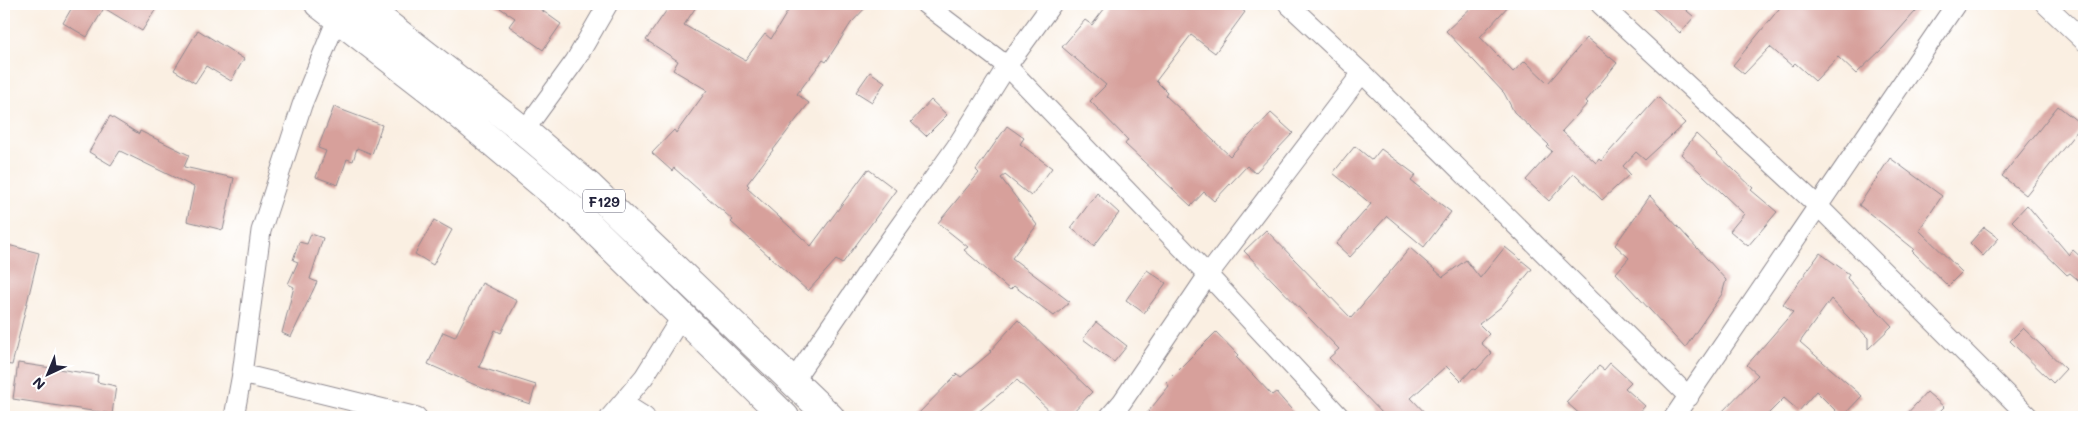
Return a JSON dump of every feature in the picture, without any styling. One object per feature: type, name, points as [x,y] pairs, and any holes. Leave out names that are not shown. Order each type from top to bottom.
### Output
[{"type":"main road","name":"F129","points":[[361,4],[524,131],[590,188],[830,417]]},
{"type":"main road","name":"F129","points":[[333,8],[578,214],[682,316],[777,414]]},
{"type":"street","points":[[524,131],[575,61],[608,4]]},
{"type":"street","points":[[925,4],[1007,66],[1340,417]]},
{"type":"street","points":[[793,381],[956,147],[1007,66],[1052,4]]},
{"type":"street","points":[[1288,4],[1362,73],[1689,397]]},
{"type":"street","points":[[1600,4],[1818,206],[2027,416]]},
{"type":"street","points":[[1674,417],[1956,4]]},
{"type":"street","points":[[2045,4],[2084,41]]},
{"type":"street","points":[[234,417],[242,374],[261,231],[333,8]]},
{"type":"street","points":[[1109,417],[1122,402],[1208,276],[1362,73]]},
{"type":"street","points":[[610,417],[644,377],[682,316]]},
{"type":"street","points":[[242,374],[417,417]]},
{"type":"street","points":[[623,403],[645,417]]},
{"type":"building","points":[[74,4],[159,4],[142,31],[104,8],[87,37],[63,23]]},
{"type":"building","points":[[494,4],[533,4],[561,24],[543,50],[509,26],[515,18]]},
{"type":"building","points":[[671,4],[698,4],[684,25],[745,60],[765,34],[771,39],[792,4],[869,4],[851,23],[826,62],[823,60],[797,94],[809,103],[747,184],[749,186],[747,188],[811,246],[868,169],[896,190],[842,264],[836,260],[808,291],[731,222],[733,220],[674,168],[672,171],[652,153],[674,130],[676,133],[707,90],[673,70],[678,61],[646,40]]},
{"type":"building","points":[[1108,4],[1233,4],[1245,12],[1215,53],[1191,35],[1156,81],[1167,92],[1165,95],[1230,156],[1271,113],[1293,133],[1255,173],[1247,166],[1214,201],[1204,192],[1191,206],[1125,144],[1128,140],[1090,101],[1106,85],[1062,47],[1085,20],[1092,25]]},
{"type":"building","points":[[1475,4],[1510,4],[1480,37],[1513,72],[1525,61],[1548,83],[1587,38],[1617,63],[1586,101],[1588,103],[1562,131],[1596,163],[1599,159],[1601,161],[1658,97],[1685,123],[1645,160],[1636,152],[1623,166],[1630,174],[1602,200],[1574,173],[1549,201],[1526,180],[1552,151],[1547,147],[1549,145],[1514,112],[1504,93],[1446,31]]},
{"type":"building","points":[[1648,4],[1679,4],[1694,17],[1680,33]]},
{"type":"building","points":[[1783,4],[1922,4],[1884,47],[1856,74],[1838,57],[1815,81],[1795,63],[1792,66],[1770,47],[1744,74],[1733,65]]},
{"type":"building","points":[[198,30],[244,59],[231,81],[206,66],[195,83],[174,70]]},
{"type":"building","points":[[870,72],[885,82],[872,102],[856,92]]},
{"type":"building","points":[[931,100],[947,115],[926,136],[911,122]]},
{"type":"building","points":[[2058,106],[2082,125],[2026,195],[2002,176]]},
{"type":"building","points":[[334,107],[382,125],[372,154],[357,148],[353,161],[347,159],[338,185],[316,177],[326,151],[318,148]]},
{"type":"building","points":[[110,116],[139,134],[140,131],[189,155],[184,167],[234,178],[223,230],[187,221],[194,187],[120,151],[111,165],[89,152]]},
{"type":"building","points":[[1007,126],[1024,138],[1020,144],[1052,168],[1031,196],[1005,175],[1001,178],[1037,225],[1012,258],[1070,302],[1054,316],[1014,286],[1010,290],[964,250],[968,247],[938,223],[979,173],[976,170]]},
{"type":"building","points":[[1696,134],[1753,188],[1751,190],[1777,212],[1748,246],[1730,231],[1744,214],[1681,154]]},
{"type":"building","points":[[1355,146],[1372,160],[1381,149],[1416,175],[1411,181],[1451,212],[1424,247],[1387,216],[1350,257],[1336,244],[1371,204],[1333,173]]},
{"type":"building","points":[[1890,158],[1942,196],[1919,230],[1962,272],[1948,286],[1912,251],[1914,249],[1859,205]]},
{"type":"building","points":[[1097,193],[1119,213],[1094,246],[1071,228]]},
{"type":"building","points":[[1650,196],[1726,280],[1722,294],[1685,348],[1616,273],[1629,258],[1615,245]]},
{"type":"building","points":[[2027,205],[2069,255],[2073,250],[2084,260],[2084,285],[2070,273],[2067,275],[2012,221]]},
{"type":"building","points":[[434,220],[452,230],[433,265],[415,254]]},
{"type":"building","points":[[1984,227],[1999,238],[1983,256],[1970,243]]},
{"type":"building","points":[[1266,230],[1351,318],[1410,248],[1443,277],[1466,260],[1480,278],[1505,247],[1532,269],[1501,307],[1479,324],[1489,334],[1481,343],[1492,353],[1476,370],[1473,368],[1461,381],[1446,366],[1411,398],[1429,417],[1386,417],[1329,358],[1339,349],[1244,251]]},
{"type":"building","points":[[311,234],[323,238],[310,279],[317,282],[291,337],[282,333],[294,287],[288,284],[298,262],[293,260],[299,242],[307,244]]},
{"type":"building","points":[[4,244],[39,253],[12,365],[4,364]]},
{"type":"building","points":[[1820,253],[1849,274],[1847,278],[1892,326],[1868,349],[1868,338],[1831,299],[1800,342],[1862,396],[1842,417],[1816,391],[1799,411],[1784,398],[1765,417],[1717,417],[1758,375],[1747,365],[1793,312],[1783,304]]},
{"type":"building","points":[[1147,270],[1166,283],[1144,313],[1126,300]]},
{"type":"building","points":[[482,283],[517,301],[501,333],[495,330],[479,367],[536,385],[530,404],[482,388],[428,364],[443,332],[455,337]]},
{"type":"building","points":[[1018,320],[1092,392],[1068,417],[1056,417],[1017,380],[972,417],[915,417],[957,374],[961,377],[991,352]]},
{"type":"building","points":[[1096,322],[1127,346],[1114,362],[1083,339]]},
{"type":"building","points":[[2023,328],[2066,369],[2053,383],[2010,341]]},
{"type":"building","points":[[1216,332],[1238,355],[1236,357],[1272,395],[1276,392],[1298,417],[1144,417],[1169,386],[1166,382]]},
{"type":"building","points":[[18,363],[98,375],[97,382],[116,386],[112,414],[13,399]]},
{"type":"building","points":[[1610,363],[1631,382],[1625,388],[1645,406],[1635,417],[1583,417],[1566,402],[1599,366],[1604,370]]},
{"type":"building","points":[[1927,392],[1944,407],[1934,417],[1904,417]]}]
